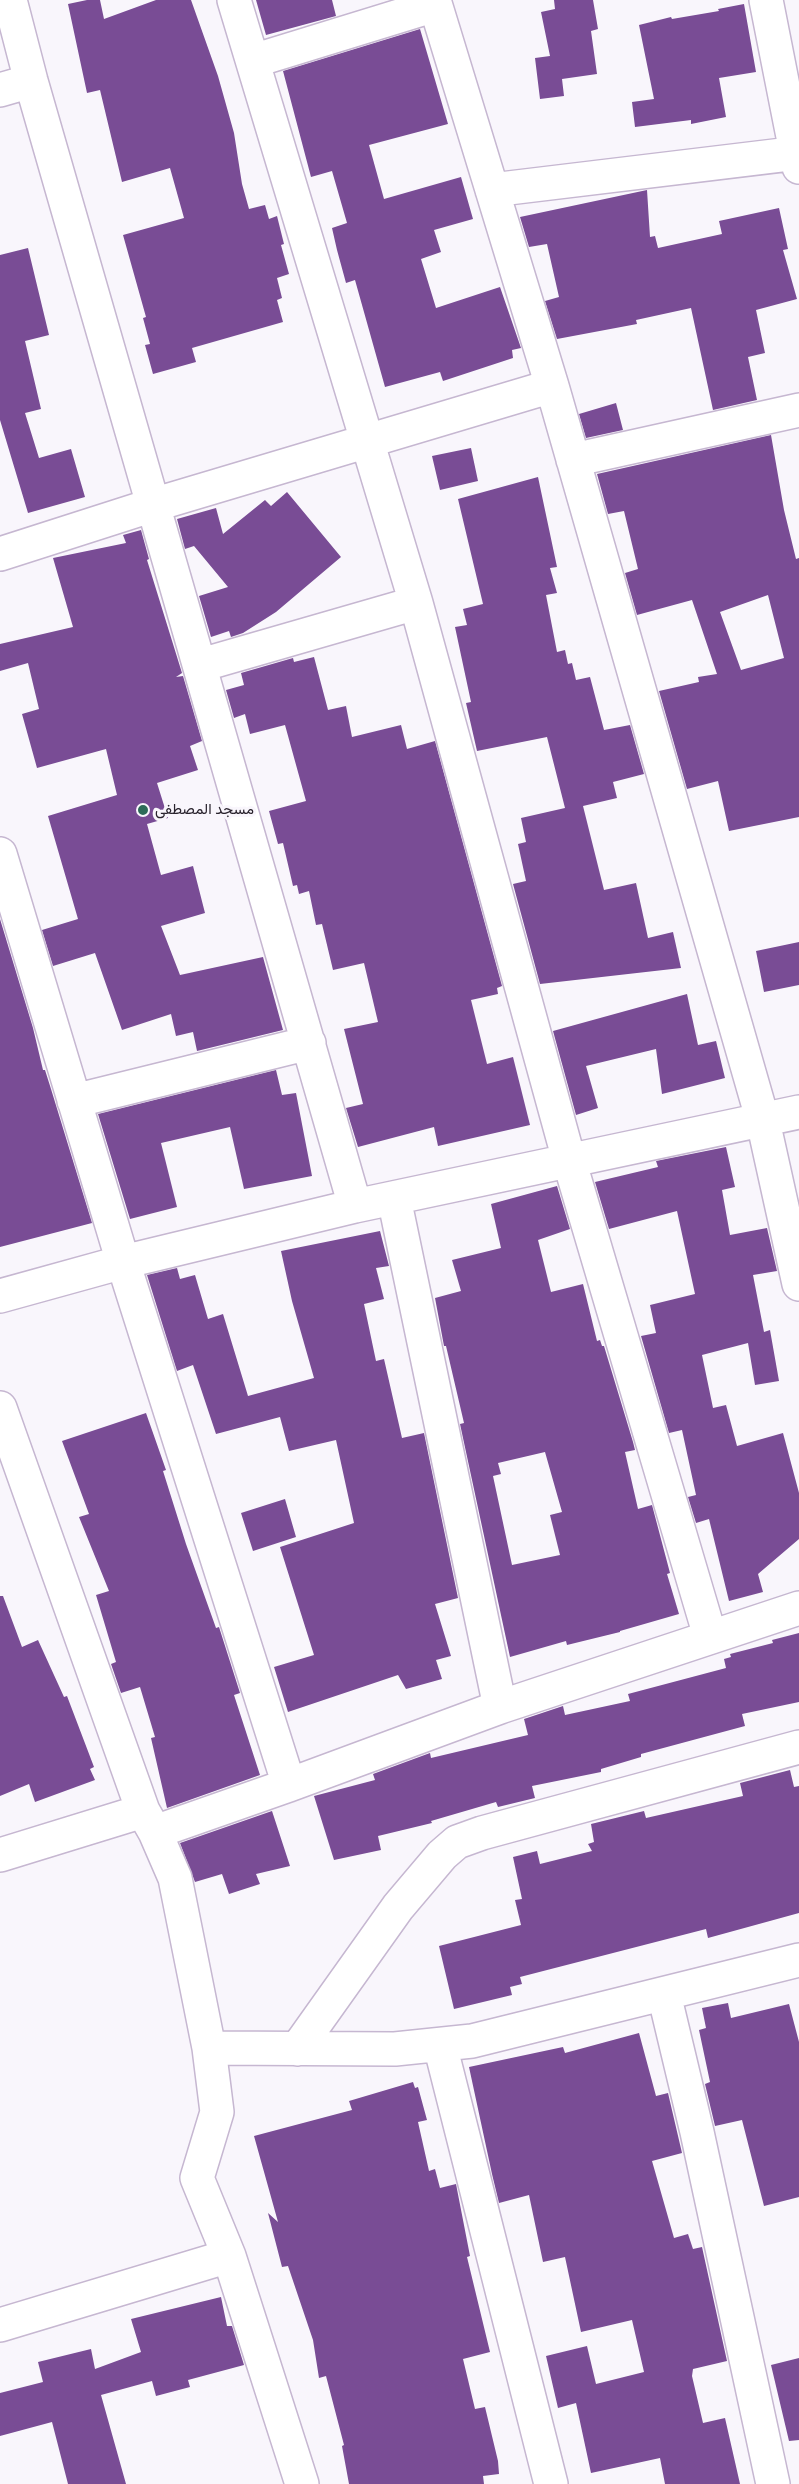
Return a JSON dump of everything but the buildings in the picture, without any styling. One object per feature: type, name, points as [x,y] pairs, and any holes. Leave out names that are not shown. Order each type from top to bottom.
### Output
[{"type":"street","points":[[10,0],[15,85],[153,505],[201,665],[355,1206]]},
{"type":"street","points":[[234,0],[416,603],[569,1160],[710,1636]]},
{"type":"street","points":[[492,190],[798,158],[766,0]]},
{"type":"street","points":[[252,61],[435,2],[552,387],[763,1121],[799,1284]]},
{"type":"street","points":[[0,554],[153,505],[552,387]]},
{"type":"street","points":[[573,460],[799,410]]},
{"type":"street","points":[[201,665],[416,603]]},
{"type":"street","points":[[0,854],[123,1262],[289,1785]]},
{"type":"street","points":[[74,1101],[309,1043]]},
{"type":"street","points":[[0,1296],[123,1262],[355,1206],[799,1112]]},
{"type":"street","points":[[394,1198],[500,1707]]},
{"type":"street","points":[[0,1408],[149,1822],[175,1878],[209,2048],[218,2112],[197,2178],[229,2256],[302,2484]]},
{"type":"street","points":[[0,1855],[149,1822],[289,1785],[500,1707],[799,1608]]},
{"type":"street","points":[[297,2049],[398,1907],[442,1855],[457,1842],[493,1830],[799,1747]]},
{"type":"street","points":[[209,2048],[395,2049],[472,2041],[799,1960]]},
{"type":"street","points":[[664,1994],[697,2132],[773,2484]]},
{"type":"street","points":[[440,2045],[551,2484]]},
{"type":"street","points":[[0,2325],[229,2256]]},
{"type":"place","name":"مسجد المصطفى","points":[[143,810]]}]
